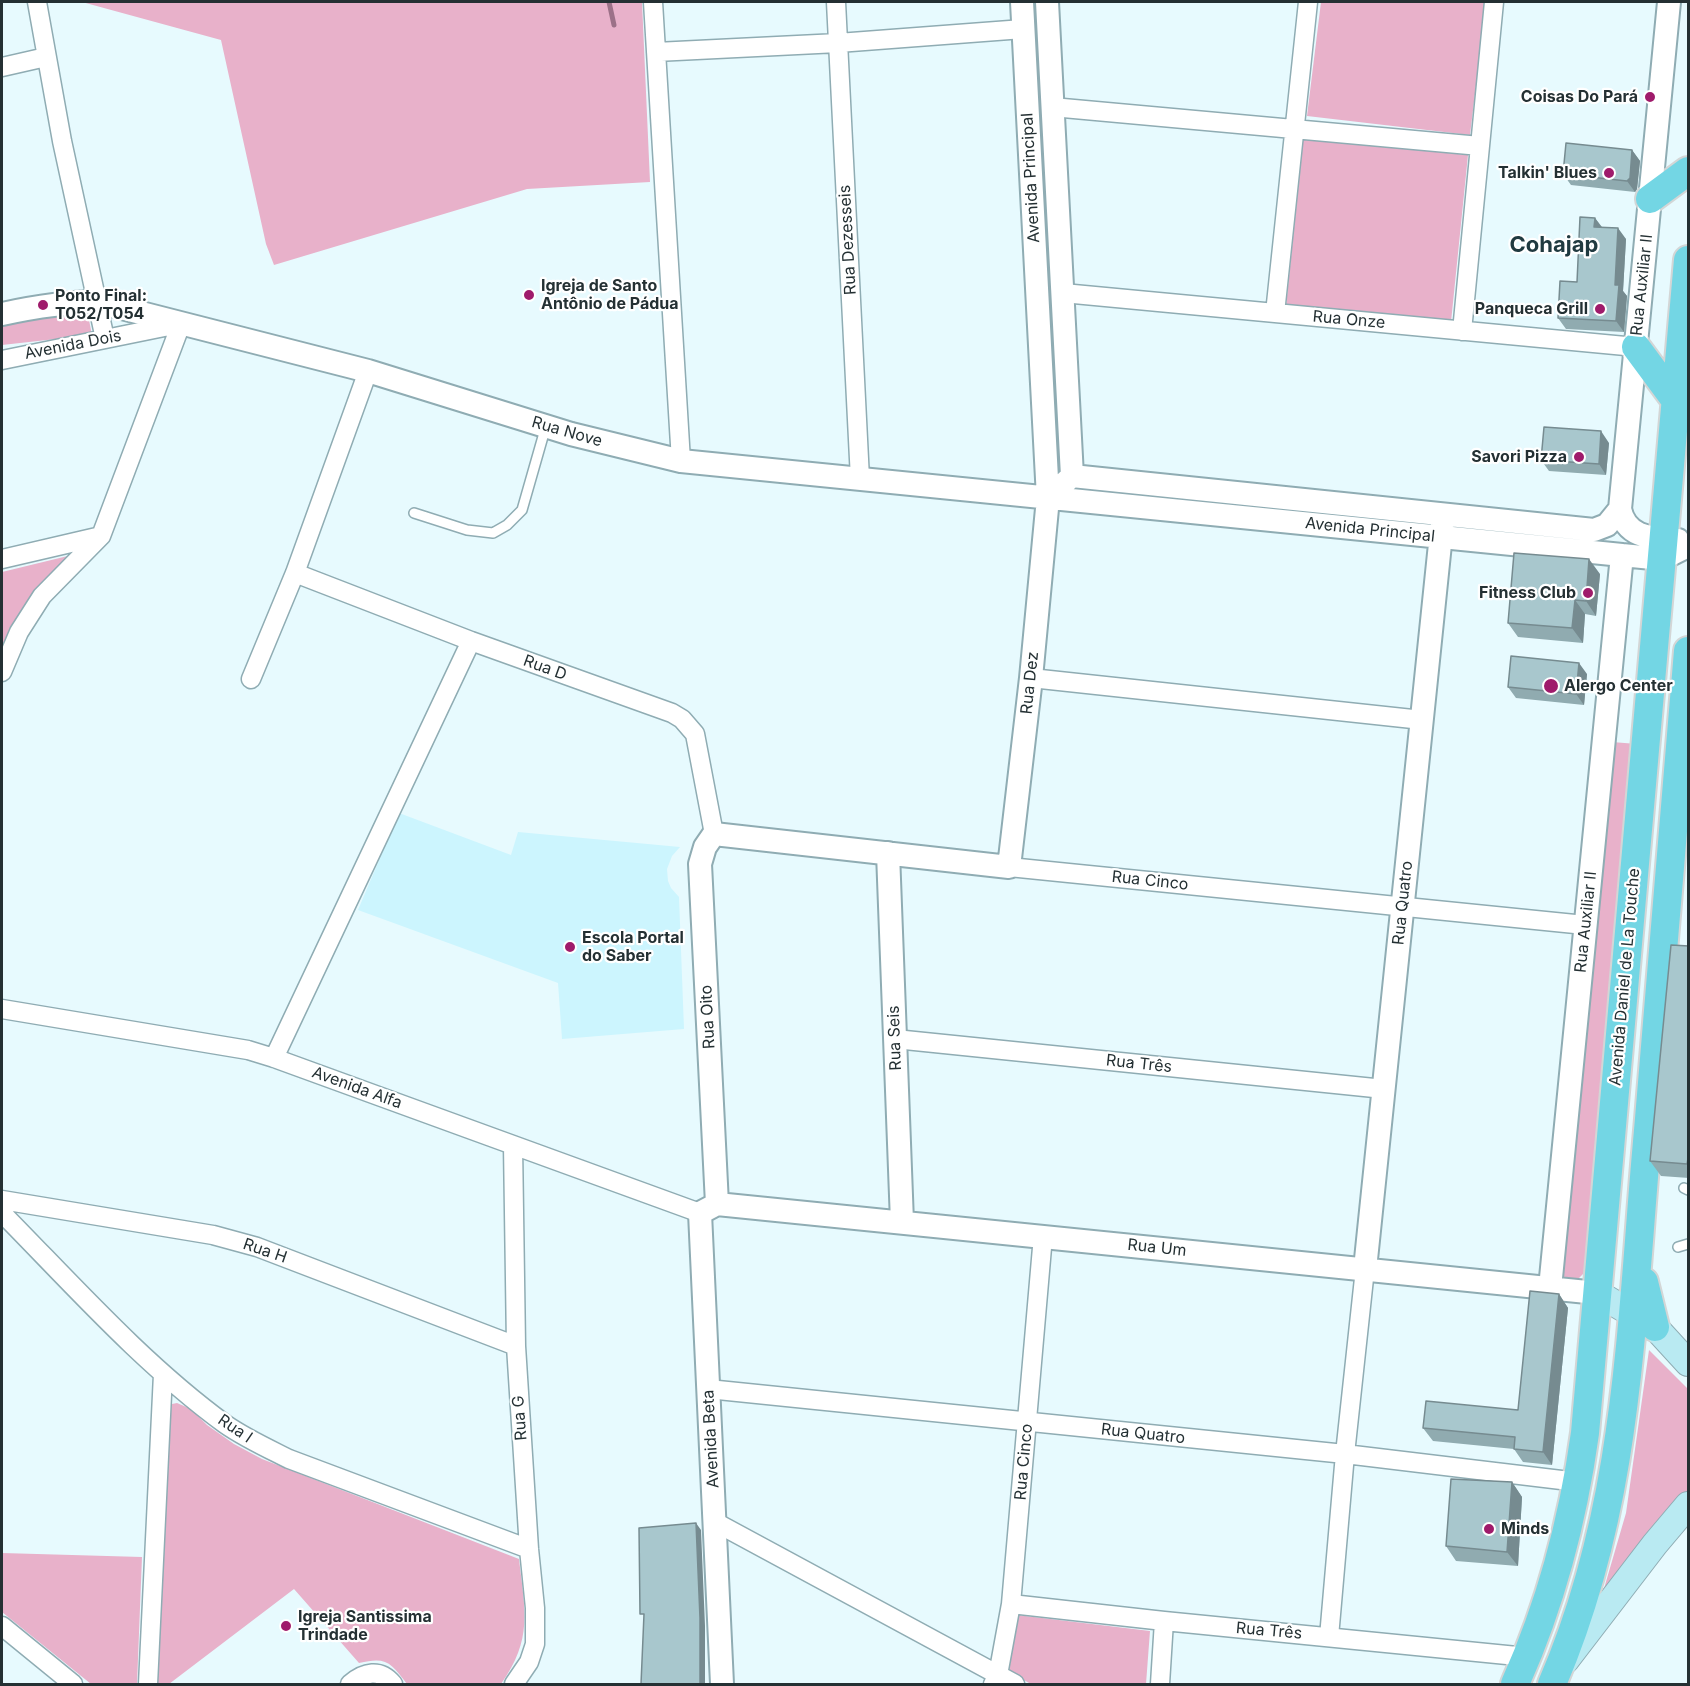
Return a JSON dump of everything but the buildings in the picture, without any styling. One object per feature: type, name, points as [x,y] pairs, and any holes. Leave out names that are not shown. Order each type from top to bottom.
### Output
[{"type":"main road","points":[[1650,199],[1689,171]]},
{"type":"main road","name":"Avenida Daniel de La Touche","points":[[1515,1684],[1527,1657],[1562,1556],[1578,1482],[1676,546],[1676,401],[1689,260]]},
{"type":"main road","points":[[1636,347],[1676,401]]},
{"type":"main road","points":[[1555,1678],[1576,1624],[1609,1504],[1644,1320],[1638,1256],[1689,651]]},
{"type":"main road","points":[[1597,1293],[1644,1320],[1689,1363]]},
{"type":"main road","points":[[1593,1331],[1616,1313],[1625,1312],[1644,1320]]},
{"type":"main road","points":[[1555,1678],[1654,1544],[1689,1505]]},
{"type":"street","points":[[37,2],[46,57],[105,339]]},
{"type":"street","points":[[653,2],[681,461]]},
{"type":"street","name":"Rua Dezesseis","points":[[836,2],[860,479]]},
{"type":"street","name":"Avenida Principal","points":[[1022,2],[1048,498],[1442,526],[1594,530],[1607,525],[1620,509]]},
{"type":"street","name":"Avenida Principal","points":[[1047,2],[1072,476],[1442,526],[1622,555],[1676,546]]},
{"type":"street","points":[[1275,313],[1308,2]]},
{"type":"street","points":[[1462,330],[1494,2]]},
{"type":"street","name":"Rua Auxiliar II","points":[[1620,509],[1669,2]]},
{"type":"street","points":[[656,52],[838,43],[1023,29]]},
{"type":"street","points":[[2,67],[46,57]]},
{"type":"street","points":[[1052,107],[1480,146]]},
{"type":"street","name":"Rua Onze","points":[[1063,293],[1636,347]]},
{"type":"street","points":[[2,314],[43,305],[98,302]]},
{"type":"street","name":"Rua Nove","points":[[98,302],[368,371],[546,426],[681,461],[1048,498]]},
{"type":"street","points":[[2,672],[19,632],[42,596],[101,536],[181,324]]},
{"type":"street","name":"Avenida Dois","points":[[2,360],[181,324]]},
{"type":"street","points":[[250,679],[295,573],[368,371]]},
{"type":"street","points":[[1048,498],[1072,476]]},
{"type":"street","name":"Rua Dez","points":[[1009,867],[1031,678],[1048,498]]},
{"type":"street","points":[[1620,509],[1624,522],[1633,531],[1676,546]]},
{"type":"street","name":"Rua Quatro","points":[[1365,1269],[1442,526]]},
{"type":"street","points":[[2,559],[101,536]]},
{"type":"street","name":"Rua Auxiliar II","points":[[1550,1288],[1622,555]]},
{"type":"street","name":"Rua D","points":[[295,573],[471,641],[672,713],[682,719],[695,734],[714,834]]},
{"type":"street","points":[[274,1058],[471,641]]},
{"type":"street","points":[[1031,678],[1422,720]]},
{"type":"street","name":"Rua Cinco","points":[[714,834],[1009,867],[1586,925]]},
{"type":"street","name":"Rua Oito","points":[[709,1209],[700,864],[705,847],[714,834]]},
{"type":"street","name":"Rua Seis","points":[[888,853],[902,1222]]},
{"type":"street","name":"Avenida Alfa","points":[[2,1009],[248,1050],[513,1145],[709,1209]]},
{"type":"street","name":"Rua Três","points":[[895,1039],[1384,1089]]},
{"type":"street","name":"Rua G","points":[[513,1145],[516,1346],[529,1549],[536,1608],[536,1644],[529,1662],[514,1684]]},
{"type":"street","name":"Rua H","points":[[2,1200],[213,1235],[257,1246],[516,1346]]},
{"type":"street","name":"Rua Um","points":[[709,1209],[902,1222],[1597,1293]]},
{"type":"street","name":"Avenida Beta","points":[[709,1209],[708,1389],[722,1684]]},
{"type":"street","name":"Rua I","points":[[2,1213],[163,1374],[226,1425],[290,1459],[529,1549]]},
{"type":"street","name":"Rua Cinco","points":[[995,1680],[1011,1604],[1042,1236]]},
{"type":"street","points":[[1329,1637],[1345,1454],[1365,1269]]},
{"type":"street","points":[[148,1684],[163,1374]]},
{"type":"street","name":"Rua Quatro","points":[[708,1389],[1345,1454],[1578,1482]]},
{"type":"street","points":[[715,1522],[995,1680],[1014,1684]]},
{"type":"street","name":"Rua Três","points":[[1011,1604],[1164,1622],[1527,1657]]},
{"type":"street","points":[[1160,1684],[1164,1622]]},
{"type":"street","points":[[2,1626],[73,1684]]},
{"type":"street","points":[[350,1684],[366,1674],[376,1672],[393,1684]]},
{"type":"lane","points":[[414,513],[467,530],[493,533],[507,525],[522,510],[546,426]]},
{"type":"lane","points":[[1678,1246],[1689,1244]]},
{"type":"shaded area","points":[[82,2],[642,2],[650,182],[527,189],[274,265],[266,244],[221,40]]},
{"type":"shaded area","points":[[1321,2],[1486,2],[1470,135],[1307,116]]},
{"type":"shaded area","points":[[1303,139],[1468,155],[1451,322],[1286,306]]},
{"type":"shaded area","points":[[41,312],[88,315],[92,335],[2,345],[2,321]]},
{"type":"shaded area","points":[[76,554],[2,654],[2,572]]},
{"type":"shaded area","points":[[1612,742],[1637,744],[1588,1269],[1578,1279],[1560,1277]]},
{"type":"shaded area","name":"Escola Portal do Saber","points":[[399,813],[511,855],[518,832],[680,847],[672,856],[667,869],[671,888],[679,897],[684,1029],[562,1039],[558,983],[358,910]]},
{"type":"shaded area","points":[[1649,1350],[1688,1389],[1688,1490],[1603,1592],[1626,1513]]},
{"type":"shaded area","points":[[177,1403],[191,1409],[207,1425],[234,1444],[262,1459],[519,1559],[524,1610],[522,1638],[518,1653],[501,1684],[407,1684],[388,1663],[376,1660],[359,1663],[294,1589],[169,1684],[154,1684],[169,1408],[172,1404]]},
{"type":"shaded area","points":[[2,1553],[142,1557],[137,1684],[91,1684],[2,1612]]},
{"type":"shaded area","points":[[1017,1615],[1150,1631],[1146,1684],[1031,1684],[1009,1672]]},
{"type":"waterway","points":[[609,2],[614,25]]},
{"type":"place","name":"Coisas Do Pará","points":[[1650,97]]},
{"type":"place","name":"Talkin' Blues","points":[[1609,173]]},
{"type":"place","name":"Igreja de Santo Antônio de Pádua","points":[[529,295]]},
{"type":"place","name":"Ponto Final: T052/T054","points":[[43,305]]},
{"type":"place","name":"Panqueca Grill","points":[[1600,309]]},
{"type":"place","name":"Savori Pizza","points":[[1579,457]]},
{"type":"place","name":"Fitness Club","points":[[1588,593]]},
{"type":"place","name":"Alergo Center","points":[[1551,686]]},
{"type":"place","name":"Escola Portal do Saber","points":[[570,947]]},
{"type":"place","name":"Minds","points":[[1489,1529]]},
{"type":"place","name":"Igreja Santissima Trindade","points":[[286,1626]]},
{"type":"district","name":"Cohajap","points":[[1554,245]]}]
